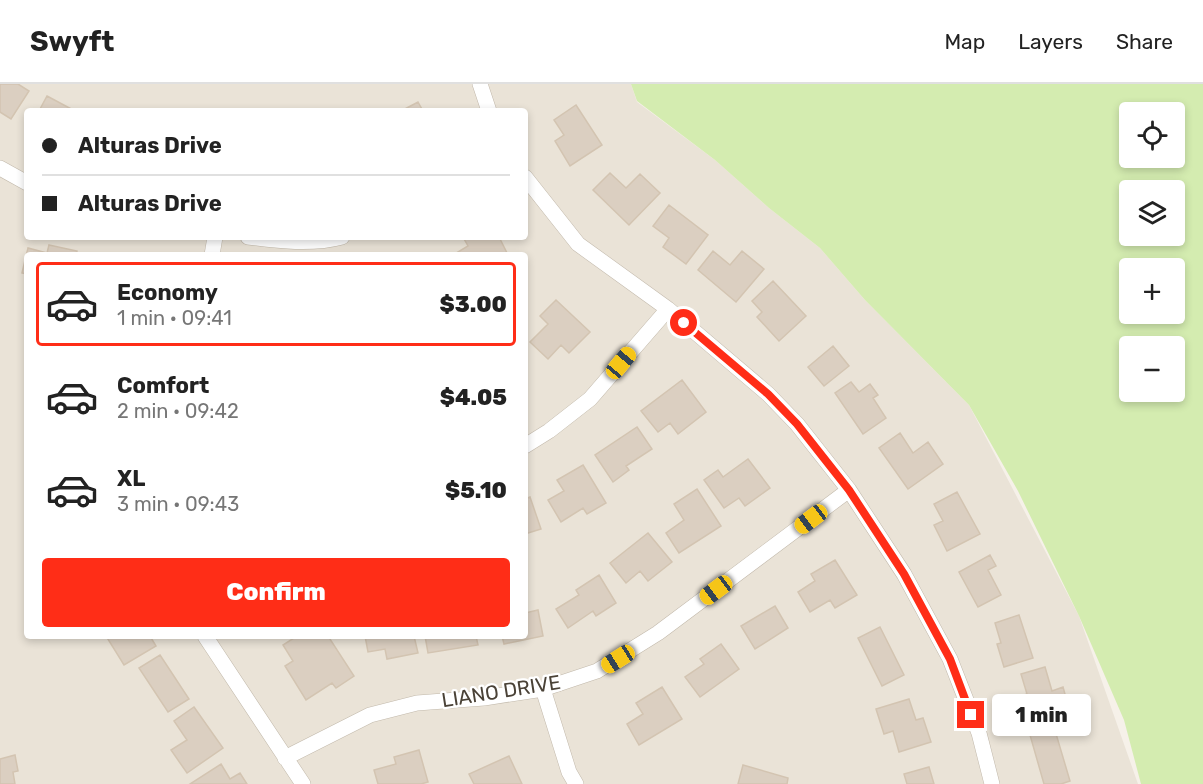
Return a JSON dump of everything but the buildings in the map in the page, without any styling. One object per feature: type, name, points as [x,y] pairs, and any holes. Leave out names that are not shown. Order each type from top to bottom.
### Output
[{"type":"street","points":[[480,84],[488,108]]},
{"type":"street","points":[[0,168],[24,181]]},
{"type":"street","points":[[528,181],[578,244],[668,309],[768,394],[797,424],[849,490],[904,574],[950,659],[979,733],[992,784]]},
{"type":"street","points":[[270,240],[285,242],[331,240]]},
{"type":"street","points":[[528,444],[590,399],[668,309]]},
{"type":"street","name":"LIANO DRIVE","points":[[285,758],[370,715],[417,703],[484,698],[543,689],[597,671],[658,633],[849,490]]},
{"type":"street","points":[[207,639],[303,784]]},
{"type":"street","points":[[543,689],[569,772],[576,784]]},
{"type":"shaded area","points":[[0,84],[631,84],[637,102],[715,160],[769,208],[820,248],[865,300],[969,405],[1079,616],[1138,784],[0,784]]},
{"type":"green space","points":[[631,84],[1203,84],[1203,784],[1141,784],[1124,720],[1079,616],[1018,491],[969,405],[865,300],[820,248],[769,208],[715,160],[637,101]]},
{"type":"route","points":[[684,323],[768,394],[797,424],[849,490],[904,574],[950,659],[971,715]]}]
